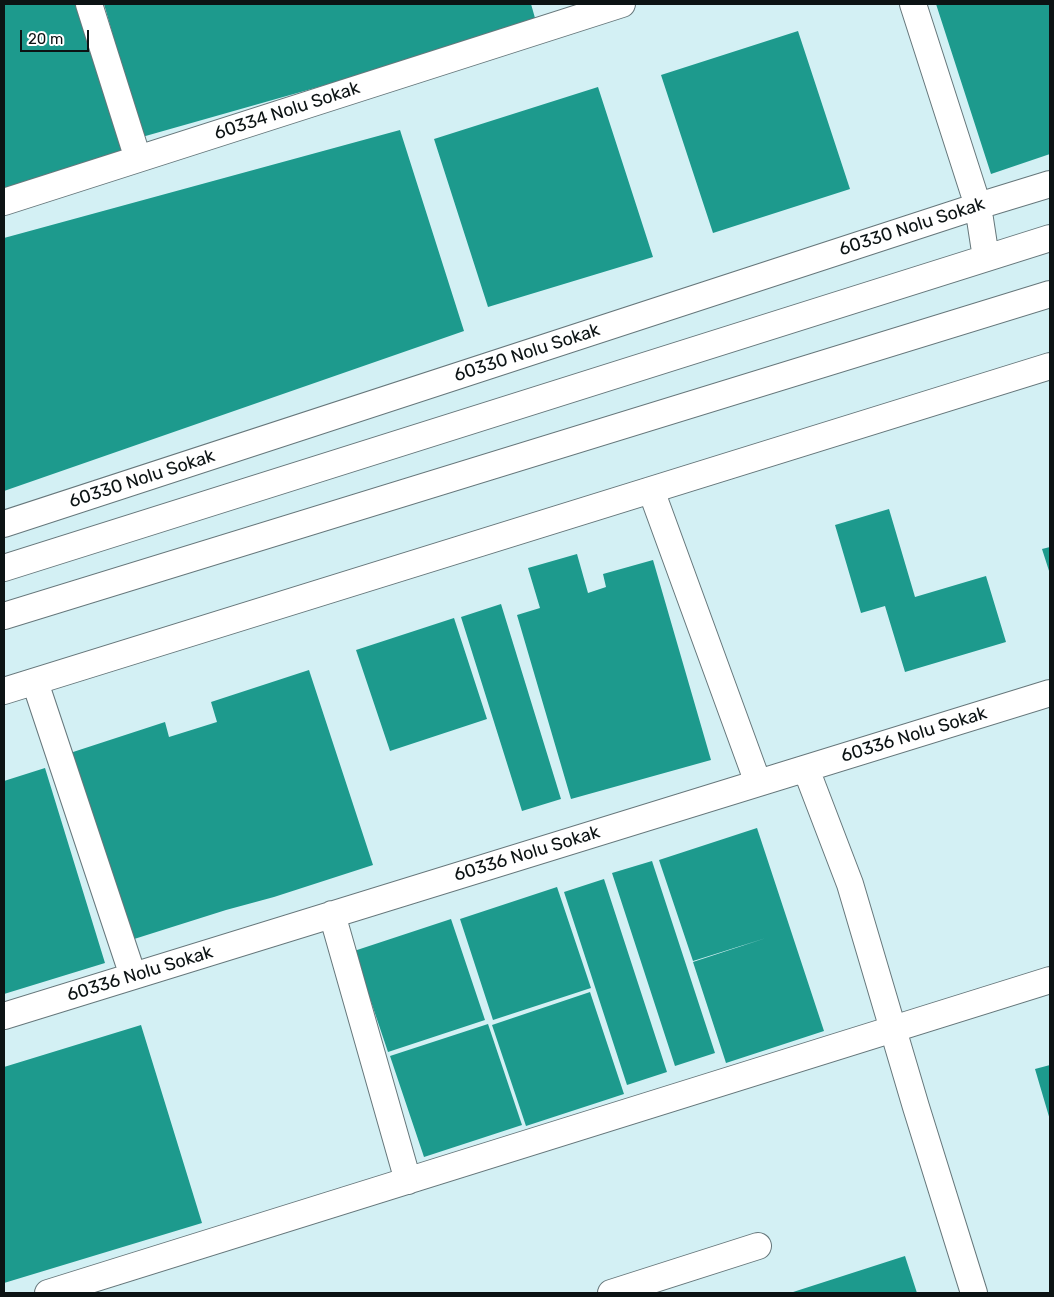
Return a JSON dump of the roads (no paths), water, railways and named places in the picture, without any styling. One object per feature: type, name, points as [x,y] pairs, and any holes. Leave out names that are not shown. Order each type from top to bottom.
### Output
[{"type":"street","points":[[90,4],[138,159]]},
{"type":"street","name":"60334 Nolu Sokak","points":[[4,202],[138,159],[568,12],[622,4]]},
{"type":"street","points":[[913,4],[978,206],[986,258]]},
{"type":"street","name":"60330 Nolu Sokak","points":[[4,524],[1050,184]]},
{"type":"street","points":[[4,568],[1050,238]]},
{"type":"street","points":[[4,616],[1050,294]]},
{"type":"street","points":[[4,691],[1050,366]]},
{"type":"street","points":[[651,490],[758,783]]},
{"type":"street","points":[[35,682],[133,976]]},
{"type":"street","name":"60336 Nolu Sokak","points":[[4,1016],[1050,694]]},
{"type":"street","points":[[806,769],[850,884],[916,1108],[974,1293]]},
{"type":"street","points":[[332,914],[408,1181]]},
{"type":"street","points":[[48,1293],[1050,980]]},
{"type":"street","points":[[611,1293],[758,1246]]}]
